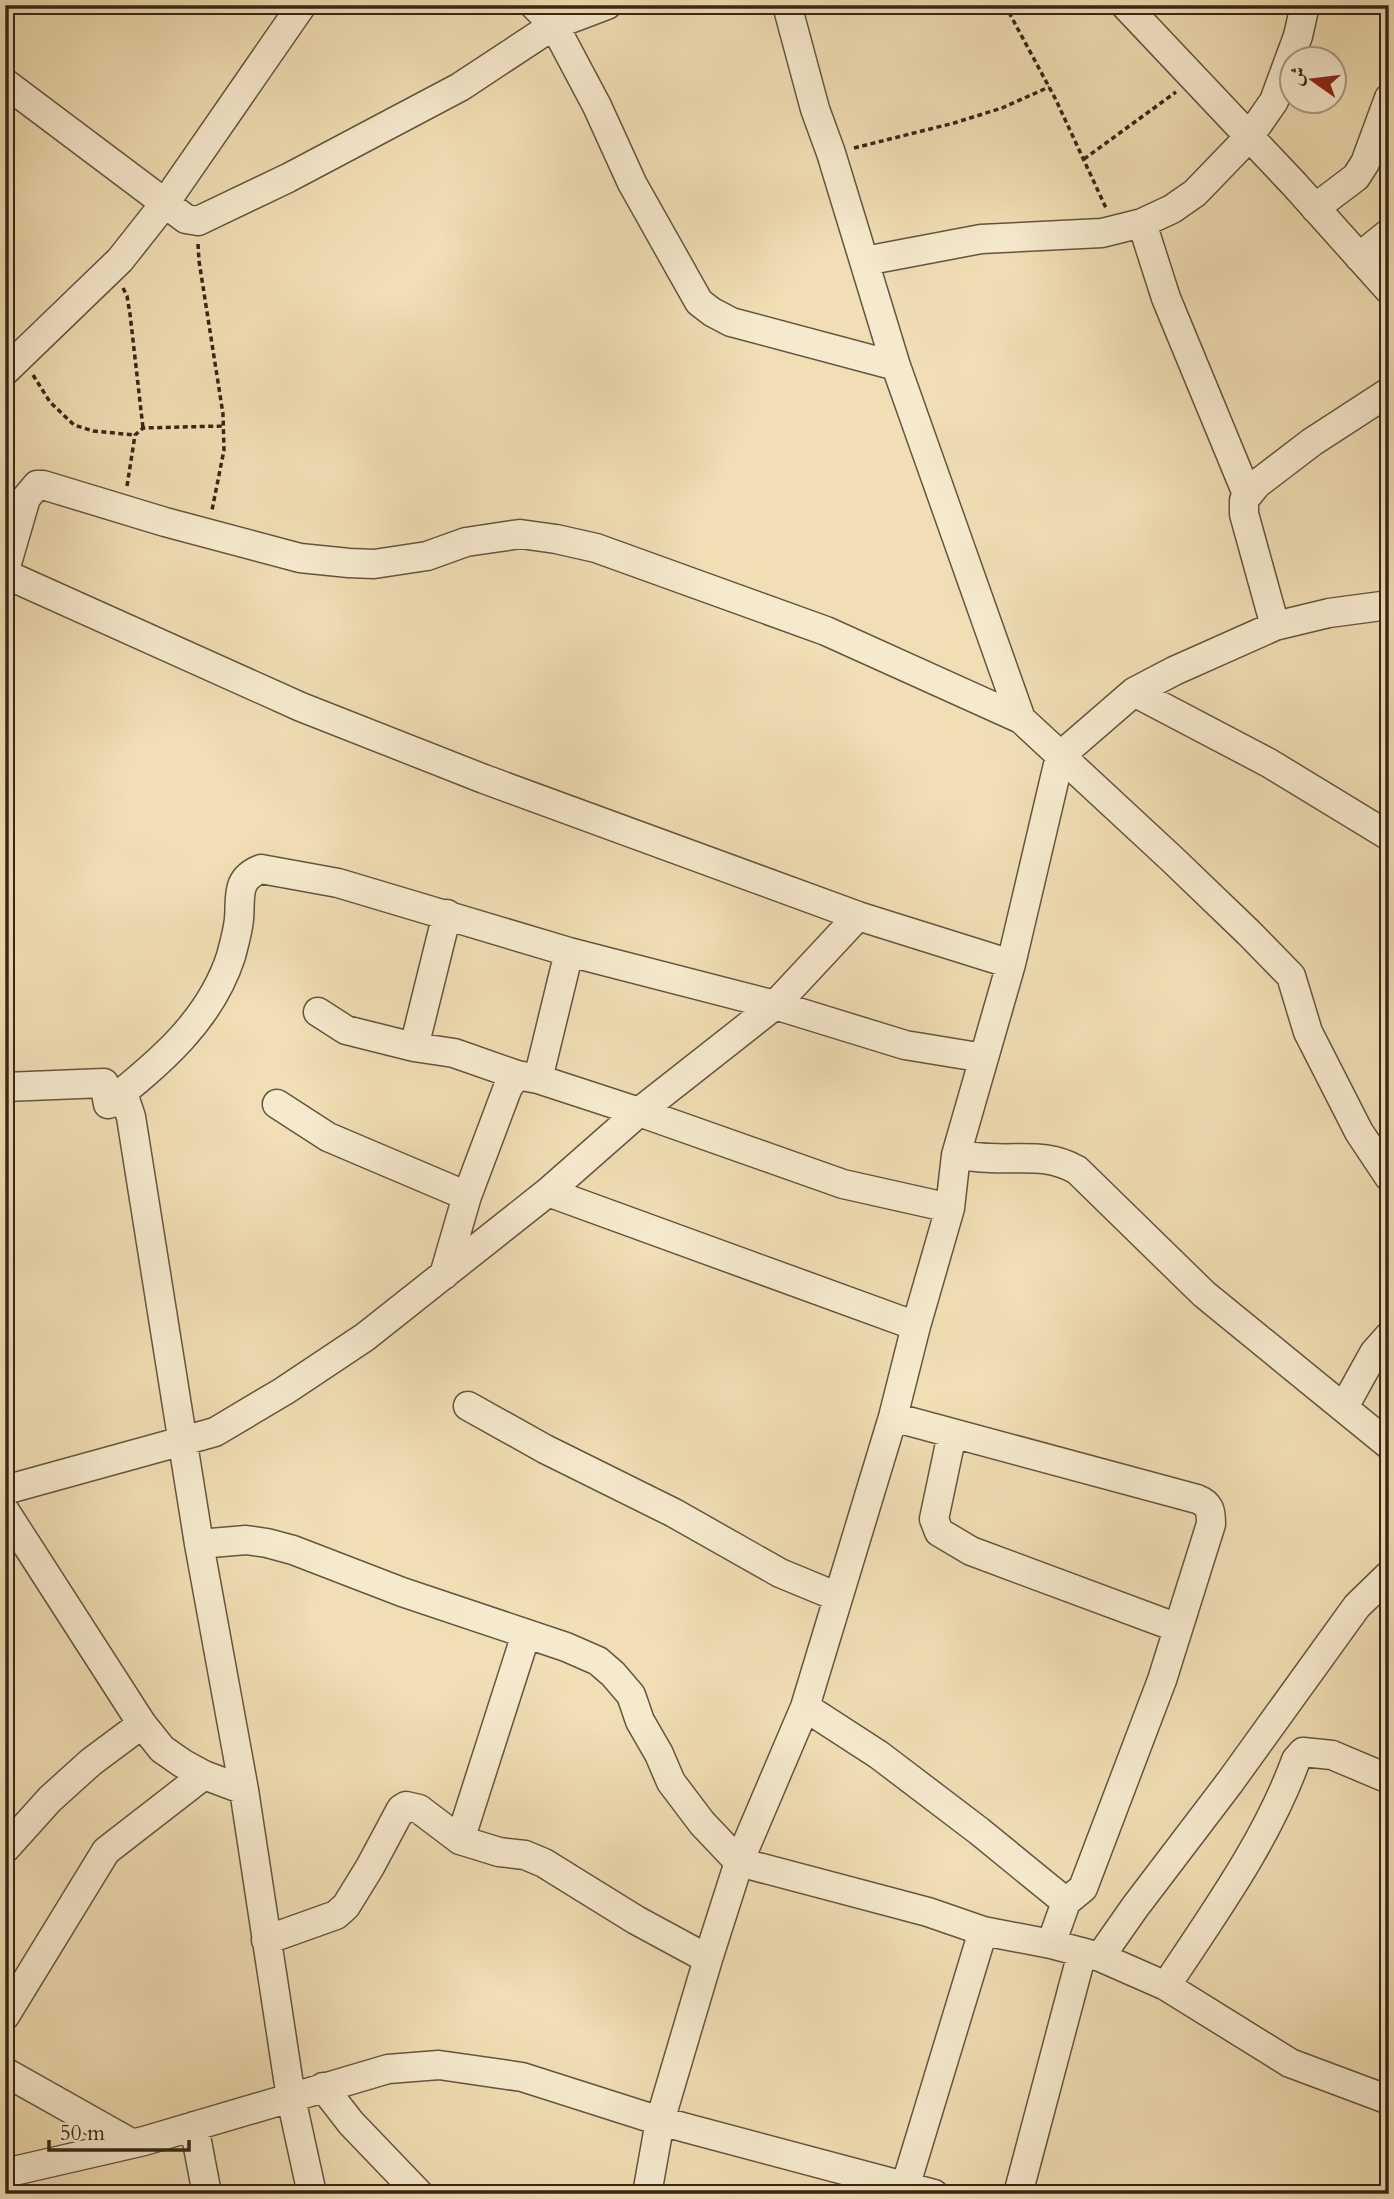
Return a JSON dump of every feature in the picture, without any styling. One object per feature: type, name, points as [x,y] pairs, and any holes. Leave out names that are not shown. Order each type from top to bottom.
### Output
[{"type":"street","points":[[14,362],[120,260],[165,203],[302,5]]},
{"type":"street","points":[[534,5],[554,25],[597,106],[632,183],[699,302],[731,323],[897,366]]},
{"type":"street","points":[[5,83],[186,219],[198,221],[288,178],[460,87],[554,25],[607,5]]},
{"type":"street","points":[[787,5],[815,109],[897,366],[1021,719]]},
{"type":"street","points":[[1125,5],[1389,290]]},
{"type":"street","points":[[864,261],[981,239],[1102,233],[1129,226],[1172,209],[1195,193],[1250,137],[1274,101],[1298,36],[1305,5]]},
{"type":"street","points":[[1315,208],[1356,177],[1365,163],[1389,98]]},
{"type":"street","points":[[1129,226],[1166,298],[1247,494]]},
{"type":"street","points":[[1359,257],[1389,233]]},
{"type":"street","points":[[1275,626],[1242,506],[1247,494],[1312,442],[1389,392]]},
{"type":"street","points":[[1012,964],[858,916],[484,779],[300,707],[5,572],[26,498],[37,485],[43,485],[300,558],[374,564],[427,556],[466,542],[520,534],[556,539],[596,548],[826,631],[1021,719],[1250,933],[1291,976],[1308,1032],[1359,1132],[1389,1177]]},
{"type":"street","points":[[647,2194],[660,2121],[738,1862],[805,1707],[893,1417],[950,1208],[956,1155],[1012,964],[1060,756],[1134,692],[1174,671],[1275,626],[1329,613],[1389,605]]},
{"type":"street","points":[[1134,692],[1269,763],[1389,836]]},
{"type":"street","points":[[108,1104],[150,1070],[187,1033],[218,990],[239,922],[240,890],[252,872],[261,869],[338,883],[569,952],[775,1006],[905,1045],[984,1058]]},
{"type":"street","points":[[414,1047],[447,914]]},
{"type":"street","points":[[5,1490],[215,1432],[284,1391],[365,1337],[548,1192],[639,1112],[775,1006],[858,916]]},
{"type":"street","points":[[444,1275],[467,1196],[508,1087],[527,1077],[569,952]]},
{"type":"street","points":[[318,1012],[346,1030],[414,1047],[454,1053],[639,1112],[844,1184],[950,1208]]},
{"type":"street","points":[[5,1087],[104,1083],[108,1104]]},
{"type":"street","points":[[108,1104],[125,1099],[131,1116],[200,1544],[244,1790],[291,2098],[312,2194]]},
{"type":"street","points":[[277,1104],[328,1138],[467,1196]]},
{"type":"street","points":[[956,1155],[1046,1159],[1063,1162],[1077,1170],[1204,1294],[1389,1445]]},
{"type":"street","points":[[548,1192],[916,1326]]},
{"type":"street","points":[[1344,1407],[1374,1353],[1388,1339]]},
{"type":"street","points":[[468,1406],[684,1519],[780,1573],[838,1597]]},
{"type":"street","points":[[893,1417],[1205,1502],[1211,1514],[1211,1524],[1162,1680],[1083,1888],[1066,1902],[1051,1944]]},
{"type":"street","points":[[952,1434],[934,1519],[939,1532],[971,1551],[1178,1628]]},
{"type":"street","points":[[5,1511],[142,1724],[162,1749],[204,1775],[244,1790]]},
{"type":"street","points":[[200,1544],[246,1540],[267,1543],[566,1647],[598,1661],[631,1695],[640,1721],[671,1782],[702,1823],[738,1862],[928,1912],[983,1931],[1091,1955],[1166,1986],[1290,2063],[1389,2099]]},
{"type":"street","points":[[1018,2194],[1091,1955],[1135,1907],[1357,1606],[1386,1582]]},
{"type":"street","points":[[460,1840],[526,1634]]},
{"type":"street","points":[[805,1707],[890,1764],[979,1831],[1066,1902]]},
{"type":"street","points":[[5,1849],[60,1790],[91,1762],[142,1724]]},
{"type":"street","points":[[1267,1730],[1303,1752],[1332,1755],[1389,1779]]},
{"type":"street","points":[[1166,1986],[1266,1830],[1296,1759],[1303,1752]]},
{"type":"street","points":[[5,2016],[106,1851],[204,1775]]},
{"type":"street","points":[[266,1940],[336,1915],[346,1906],[401,1809],[406,1806],[419,1809],[460,1840],[499,1852],[525,1855],[544,1863],[636,1920],[708,1959]]},
{"type":"street","points":[[904,2190],[983,1931]]},
{"type":"street","points":[[6,2171],[131,2144],[388,2069],[439,2065],[522,2077],[660,2121],[904,2190],[934,2194]]},
{"type":"street","points":[[5,2072],[131,2144]]},
{"type":"street","points":[[323,2087],[351,2123],[419,2194]]},
{"type":"street","points":[[194,2126],[207,2194]]},
{"type":"path","points":[[1005,5],[1084,159],[1129,226]]},
{"type":"path","points":[[1084,159],[1195,78]]},
{"type":"path","points":[[831,153],[954,123],[1002,108],[1049,87]]},
{"type":"path","points":[[198,221],[199,261],[223,414],[224,450],[206,533]]},
{"type":"path","points":[[102,277],[123,288],[127,296],[143,428]]},
{"type":"path","points":[[14,362],[27,368],[50,402],[74,425],[93,431],[135,435]]},
{"type":"path","points":[[124,509],[135,435],[143,428],[222,426]]}]
